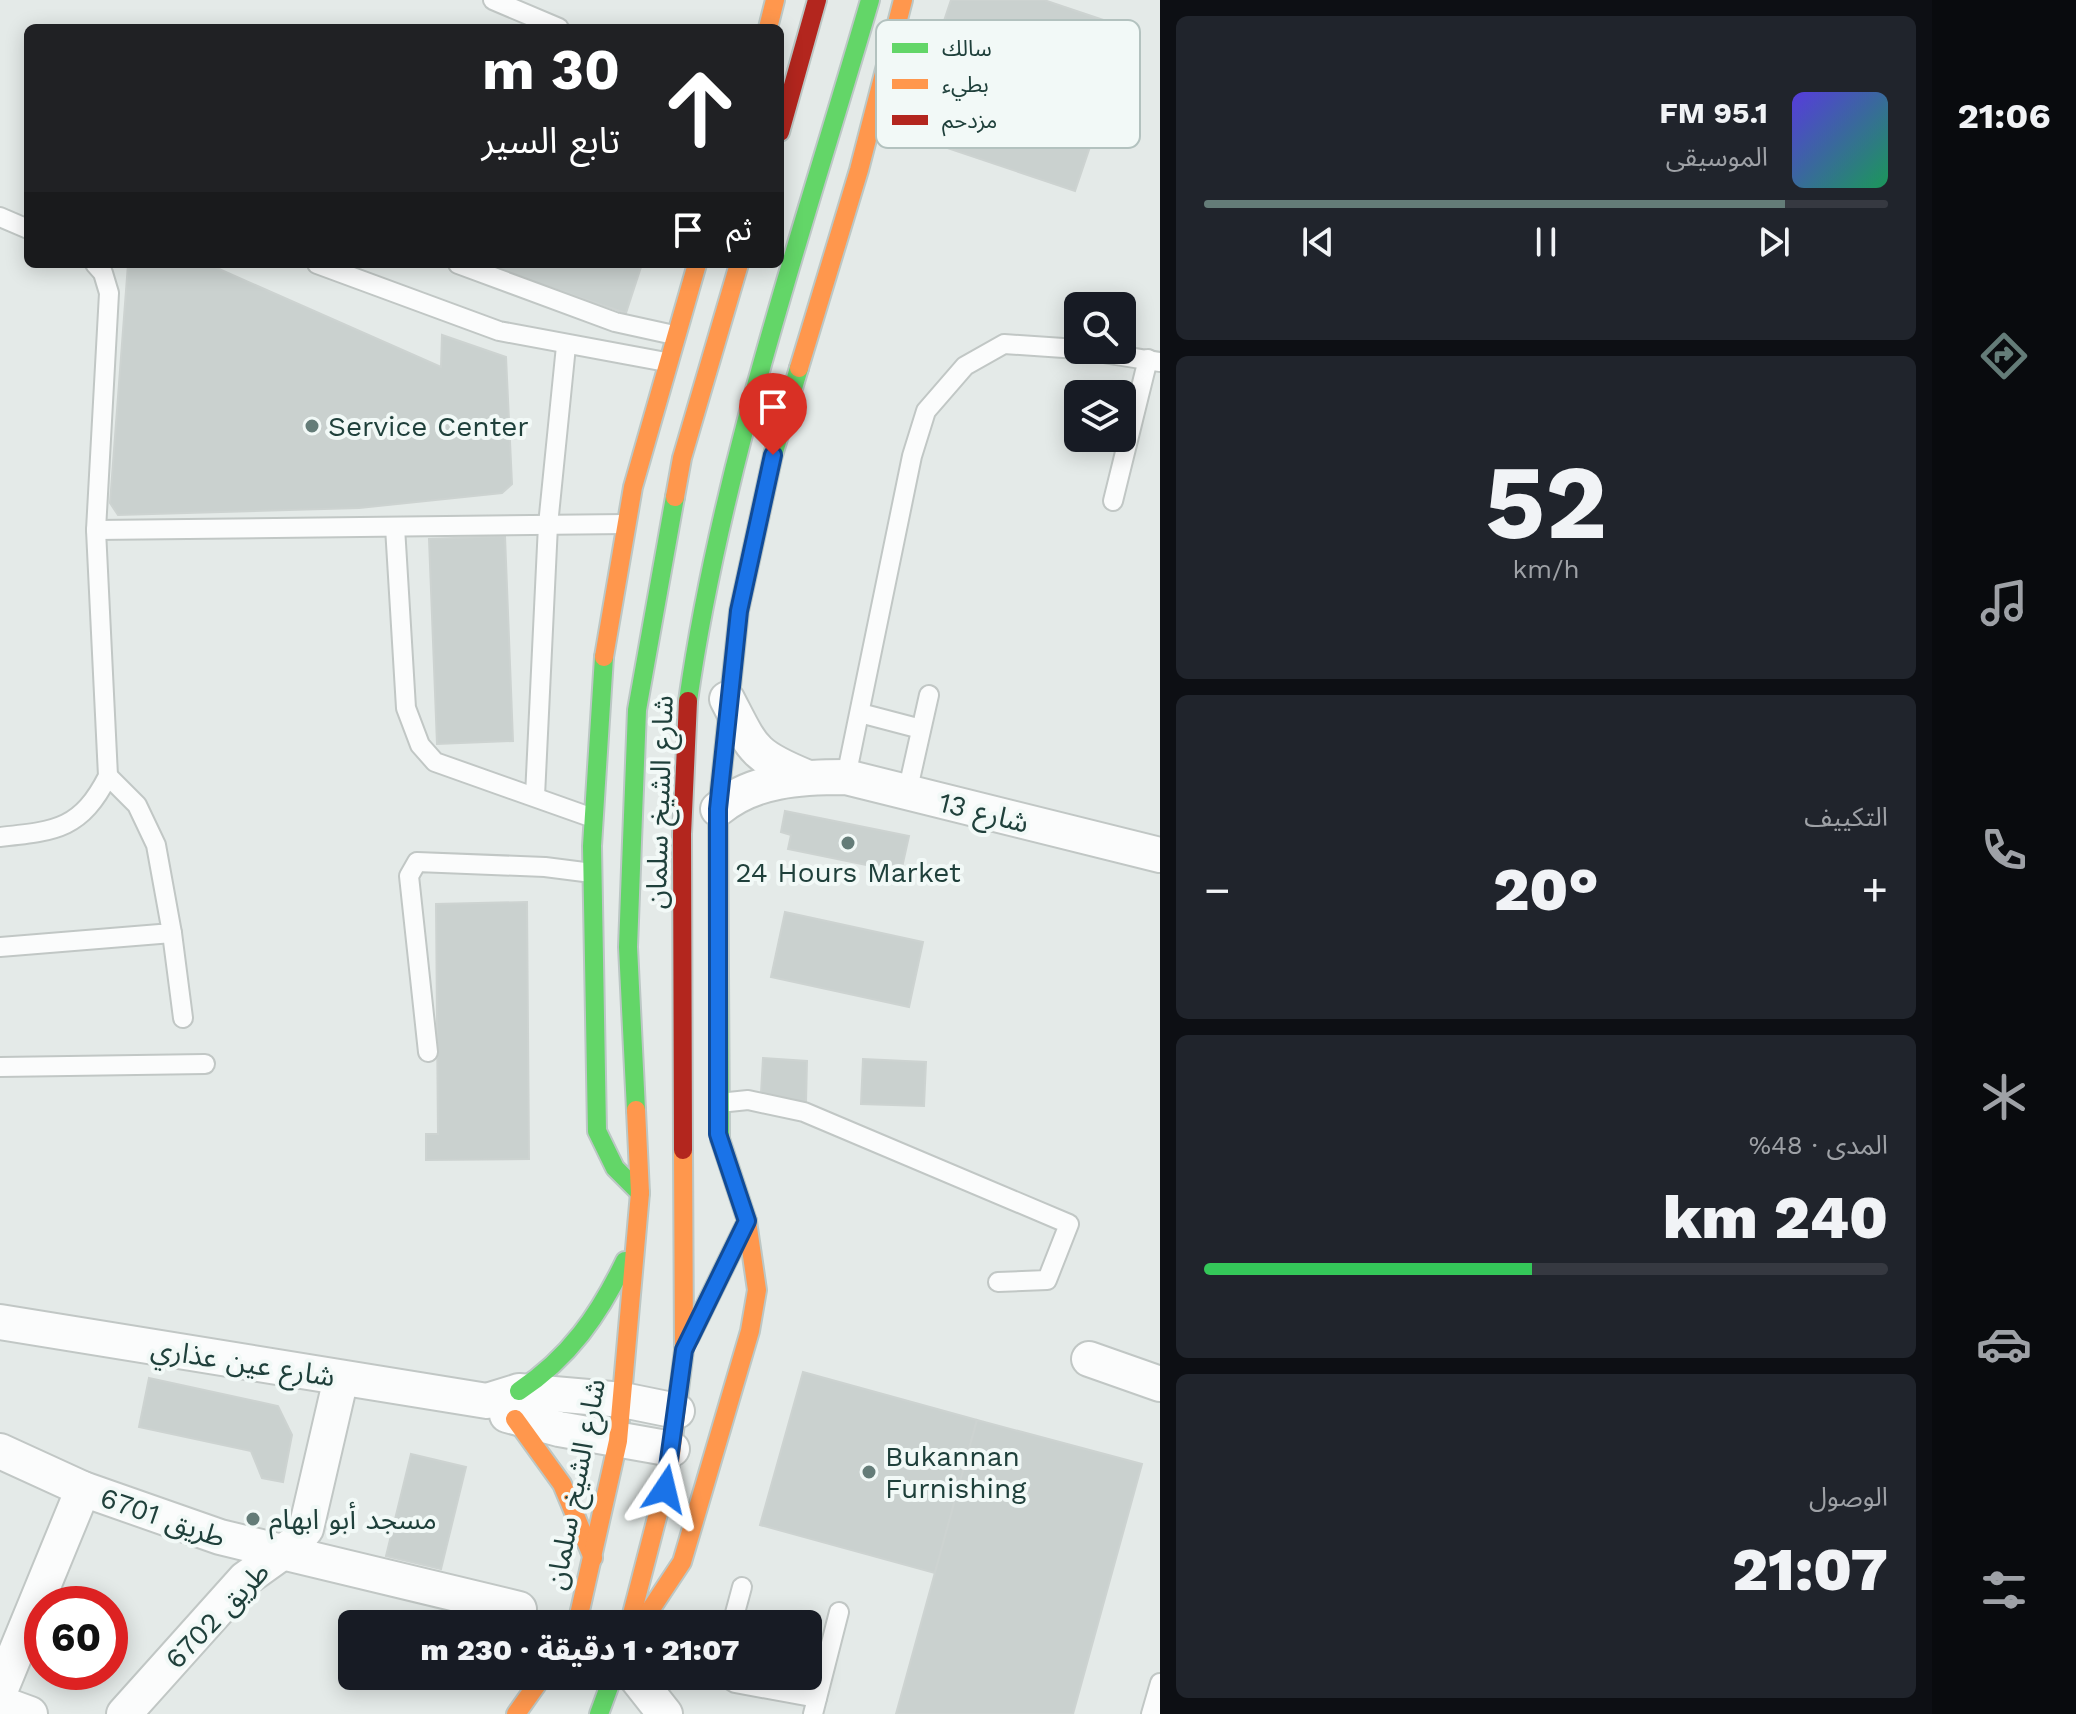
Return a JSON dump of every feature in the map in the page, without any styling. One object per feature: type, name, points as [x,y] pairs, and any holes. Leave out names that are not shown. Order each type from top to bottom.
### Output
[{"type":"main road","points":[[769,24],[775,0]]},
{"type":"main road","points":[[784,118],[817,0]]},
{"type":"main road","name":"شارع الشيخ سلمان","points":[[633,1610],[672,1449],[684,1350],[682,834],[688,701],[703,598],[726,496],[870,0]]},
{"type":"main road","points":[[898,20],[903,0]]},
{"type":"main road","points":[[650,1610],[682,1562],[750,1331],[757,1290],[747,1221],[718,1134],[718,809],[727,699],[739,611],[773,455],[876,104]]},
{"type":"main road","points":[[640,1193],[615,1168],[597,1131],[593,818],[604,659],[626,524],[666,362],[696,268]]},
{"type":"main road","name":"شارع الشيخ سلمان","points":[[580,1610],[618,1441],[633,1244],[640,1193],[628,917],[637,710],[665,536],[696,403],[738,268]]},
{"type":"main road","points":[[684,1350],[747,1221]]},
{"type":"main road","points":[[593,1558],[577,1508],[564,1484],[551,1461],[507,1403],[557,1366],[591,1327],[633,1244]]},
{"type":"main road","points":[[516,1714],[533,1690]]},
{"type":"main road","points":[[599,1714],[608,1690]]},
{"type":"street","points":[[727,699],[748,739],[765,760],[806,777]]},
{"type":"street","points":[[718,809],[751,788],[806,777]]},
{"type":"street","name":"شارع 13","points":[[806,777],[846,777],[1160,855]]},
{"type":"street","points":[[592,915],[628,917]]},
{"type":"street","name":"شارع عين عذاري","points":[[0,1322],[507,1403],[623,1400],[677,1411]]},
{"type":"street","points":[[1089,1359],[1159,1382]]},
{"type":"street","name":"طريق 6702","points":[[124,1714],[245,1579],[294,1544],[306,1529],[341,1378]]},
{"type":"street","name":"شارع عين عذاري","points":[[507,1403],[618,1441],[672,1449]]},
{"type":"street","name":"طريق 6701","points":[[0,1451],[83,1489],[278,1554],[519,1609]]},
{"type":"street","points":[[0,1691],[83,1489]]},
{"type":"street","points":[[646,1690],[665,1714]]},
{"type":"street","points":[[0,1703],[30,1714]]},
{"type":"lane","points":[[493,0],[550,24]]},
{"type":"lane","points":[[0,217],[24,227]]},
{"type":"lane","points":[[0,837],[61,827],[92,807],[108,776],[96,530],[109,293],[99,268]]},
{"type":"lane","points":[[328,268],[499,331],[566,346],[666,362]]},
{"type":"lane","points":[[469,268],[615,322],[674,335]]},
{"type":"lane","points":[[846,777],[912,456],[926,411],[965,366],[1004,344],[1064,348]]},
{"type":"lane","points":[[535,796],[548,525],[566,346]]},
{"type":"lane","points":[[1113,501],[1154,360]]},
{"type":"lane","points":[[96,530],[626,524]]},
{"type":"lane","points":[[395,527],[406,708],[420,745],[435,762],[593,818]]},
{"type":"lane","points":[[907,793],[929,695]]},
{"type":"lane","points":[[860,713],[921,729]]},
{"type":"lane","points":[[108,776],[137,805],[156,845],[183,1018]]},
{"type":"lane","points":[[428,1052],[409,876],[412,867],[417,862],[545,867],[592,873]]},
{"type":"lane","points":[[0,947],[172,933]]},
{"type":"lane","points":[[0,1067],[205,1064]]},
{"type":"lane","points":[[719,1103],[748,1100],[804,1112],[1067,1221],[1069,1229],[1047,1280],[998,1282]]},
{"type":"lane","points":[[736,1610],[742,1587]]},
{"type":"lane","points":[[759,1690],[815,1706],[839,1612]]},
{"type":"lane","points":[[1151,1714],[1160,1683]]},
{"type":"building","points":[[951,0],[1044,0],[1103,20],[944,20]]},
{"type":"building","points":[[948,148],[1090,148],[1075,191]]},
{"type":"building","name":"Service Center","points":[[128,268],[217,268],[441,367],[442,335],[506,357],[512,484],[502,493],[359,508],[118,515],[110,503]]},
{"type":"building","points":[[492,268],[641,268],[626,313]]},
{"type":"building","points":[[505,536],[513,741],[437,744],[429,539]]},
{"type":"building","name":"24 Hours Market","points":[[785,811],[909,836],[901,872],[788,849],[791,835],[781,832]]},
{"type":"building","points":[[527,902],[529,1159],[426,1160],[426,1134],[438,1134],[436,904]]},
{"type":"building","points":[[785,912],[923,942],[909,1007],[771,977]]},
{"type":"building","points":[[763,1058],[807,1061],[806,1103],[761,1093]]},
{"type":"building","points":[[863,1059],[926,1062],[924,1106],[861,1104]]},
{"type":"building","name":"Bukannan Furnishing","points":[[803,1372],[977,1420],[935,1573],[760,1525]]},
{"type":"building","points":[[149,1378],[278,1406],[292,1435],[283,1482],[262,1478],[251,1451],[139,1427]]},
{"type":"building","points":[[977,1420],[1142,1464],[1073,1714],[896,1714]]},
{"type":"building","points":[[411,1454],[466,1467],[441,1569],[386,1556]]},
{"type":"traffic: fast","points":[[688,701],[721,523],[743,435],[870,0]]},
{"type":"traffic: fast","points":[[720,1139],[718,809],[739,611],[773,455],[799,368]]},
{"type":"traffic: fast","points":[[636,1110],[628,947],[637,710],[675,497]]},
{"type":"traffic: fast","points":[[604,657],[592,846],[597,1131],[615,1168],[640,1193]]},
{"type":"traffic: fast","points":[[519,1391],[568,1350],[593,1317],[625,1261]]},
{"type":"traffic: fast","points":[[599,1714],[608,1690]]},
{"type":"traffic: slow","points":[[769,24],[775,0]]},
{"type":"traffic: slow","points":[[898,20],[903,0]]},
{"type":"traffic: slow","points":[[799,368],[876,104]]},
{"type":"traffic: slow","points":[[604,657],[633,487],[696,268]]},
{"type":"traffic: slow","points":[[675,497],[682,458],[738,268]]},
{"type":"traffic: slow","points":[[580,1610],[618,1441],[640,1193],[636,1110]]},
{"type":"traffic: slow","points":[[650,1610],[682,1562],[750,1331],[757,1290],[747,1221],[720,1139]]},
{"type":"traffic: slow","points":[[633,1610],[669,1471],[684,1350],[683,1150]]},
{"type":"traffic: slow","points":[[690,1337],[747,1221]]},
{"type":"traffic: slow","points":[[515,1419],[562,1484],[593,1558]]},
{"type":"traffic: slow","points":[[516,1714],[533,1690]]},
{"type":"traffic: jam","points":[[784,118],[817,0]]},
{"type":"traffic: jam","points":[[683,1150],[682,834],[688,701]]},
{"type":"place","name":"Service Center","points":[[312,426]]},
{"type":"place","name":"24 Hours Market","points":[[848,843]]},
{"type":"place","name":"Bukannan Furnishing","points":[[869,1472]]},
{"type":"place","name":"مسجد أبو ابهام","points":[[253,1519]]},
{"type":"route","points":[[665,1489],[684,1350],[747,1221],[718,1134],[718,809],[727,699],[739,611],[773,455]]}]
